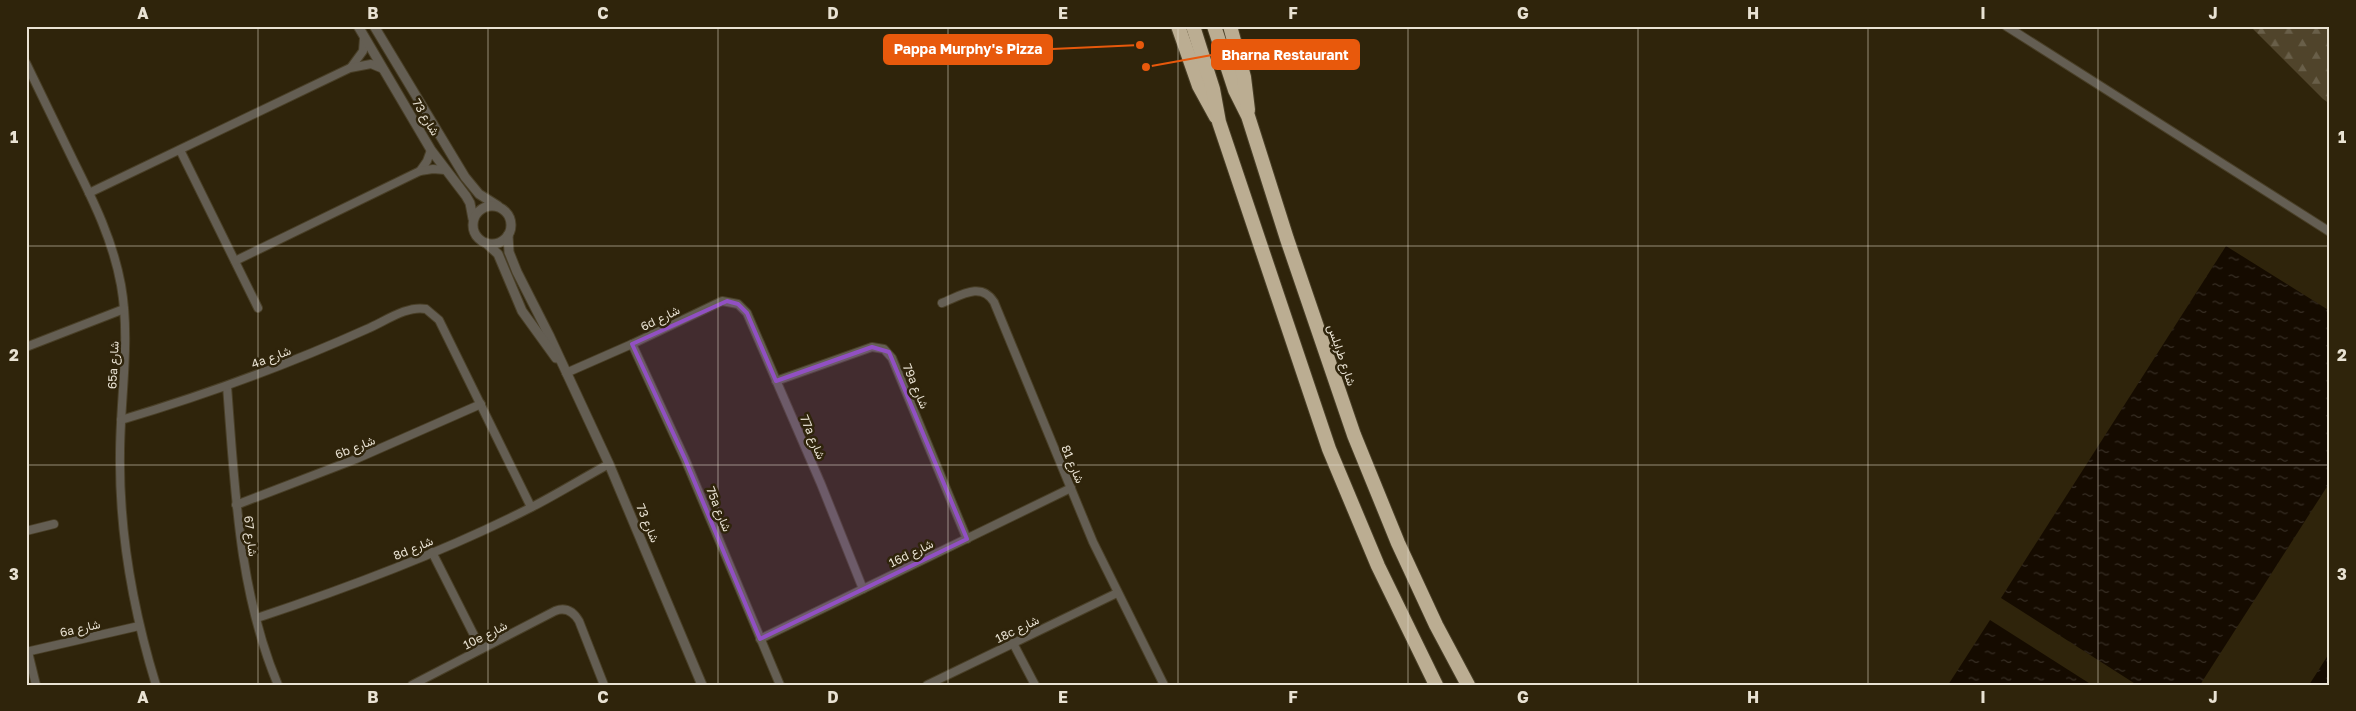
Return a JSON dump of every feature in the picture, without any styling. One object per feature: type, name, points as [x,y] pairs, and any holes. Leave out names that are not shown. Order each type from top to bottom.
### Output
[{"type":"highway","points":[[1178,26],[1199,86],[1219,122],[1330,449],[1378,566],[1436,685]]},
{"type":"highway","points":[[1193,26],[1216,98],[1219,122]]},
{"type":"highway","name":"شارع طرابلس","points":[[1214,26],[1235,90],[1248,116],[1316,326],[1361,453],[1398,542],[1436,625],[1468,685]]},
{"type":"highway","points":[[1230,26],[1244,77],[1248,116]]},
{"type":"street","name":"شارع 73","points":[[358,26],[431,150],[466,196],[473,218]]},
{"type":"street","name":"شارع 73","points":[[374,26],[465,177],[479,194],[498,206]]},
{"type":"street","points":[[2006,26],[2330,232]]},
{"type":"street","points":[[350,68],[363,51],[364,38]]},
{"type":"street","name":"65a شارع","points":[[26,63],[90,193],[109,238],[121,285],[126,347],[120,463],[122,524],[139,626],[156,685]]},
{"type":"street","points":[[90,193],[350,68],[364,64],[383,69]]},
{"type":"street","points":[[180,150],[258,308]]},
{"type":"street","points":[[420,171],[427,161],[431,150]]},
{"type":"street","points":[[235,261],[420,171],[445,170]]},
{"type":"street","points":[[492,205],[498,206],[510,218],[511,224],[508,235],[498,243],[486,243],[476,236],[472,224],[473,218],[480,209],[492,205]]},
{"type":"street","name":"شارع 73","points":[[508,235],[509,252],[517,272],[610,467],[702,685]]},
{"type":"street","name":"شارع 73","points":[[486,243],[502,262],[522,311],[567,375]]},
{"type":"street","name":"شارع 81","points":[[942,303],[976,290],[991,297],[1117,593],[1164,685]]},
{"type":"street","name":"6d شارع","points":[[567,375],[717,303],[732,302]]},
{"type":"street","name":"77a شارع","points":[[732,302],[738,304],[746,313],[821,484],[863,589]]},
{"type":"street","points":[[26,347],[124,309]]},
{"type":"street","name":"4a شارع","points":[[121,420],[227,386],[311,354],[408,310],[426,309],[439,320],[481,404]]},
{"type":"street","name":"75a شارع","points":[[632,344],[686,459],[780,685]]},
{"type":"street","name":"79a شارع","points":[[776,381],[872,347],[884,349],[892,358],[967,538]]},
{"type":"street","name":"شارع 67","points":[[227,386],[236,505],[243,562],[256,618],[278,685]]},
{"type":"street","points":[[481,404],[531,508]]},
{"type":"street","name":"6b شارع","points":[[236,505],[356,459],[481,404]]},
{"type":"street","name":"8d شارع","points":[[256,618],[346,587],[432,552],[531,508],[610,467]]},
{"type":"street","name":"16d شارع","points":[[760,639],[1071,488]]},
{"type":"street","points":[[26,531],[54,524]]},
{"type":"street","points":[[432,552],[481,649]]},
{"type":"street","name":"18c شارع","points":[[927,685],[1117,593]]},
{"type":"street","name":"10e شارع","points":[[412,685],[555,611],[569,610],[579,621],[604,685]]},
{"type":"street","name":"6a شارع","points":[[27,652],[139,626]]},
{"type":"street","points":[[1013,643],[1035,685]]},
{"type":"street","points":[[27,652],[36,685]]},
{"type":"highlighted area","points":[[727,301],[738,304],[747,313],[776,381],[872,347],[889,352],[967,539],[760,639],[685,459],[632,344]]},
{"type":"green space","points":[[2250,26],[2330,26],[2330,104],[2323,99]]},
{"type":"water","points":[[2226,246],[2330,311],[2330,482],[2200,685],[2137,685],[2001,598]]},
{"type":"water","points":[[1990,620],[2092,685],[1948,685]]},
{"type":"water","points":[[2330,652],[2330,685],[2309,685]]},
{"type":"place","name":"Pappa Murphy's Pizza","points":[[1140,45]]},
{"type":"place","name":"Bharna Restaurant","points":[[1146,67]]}]
